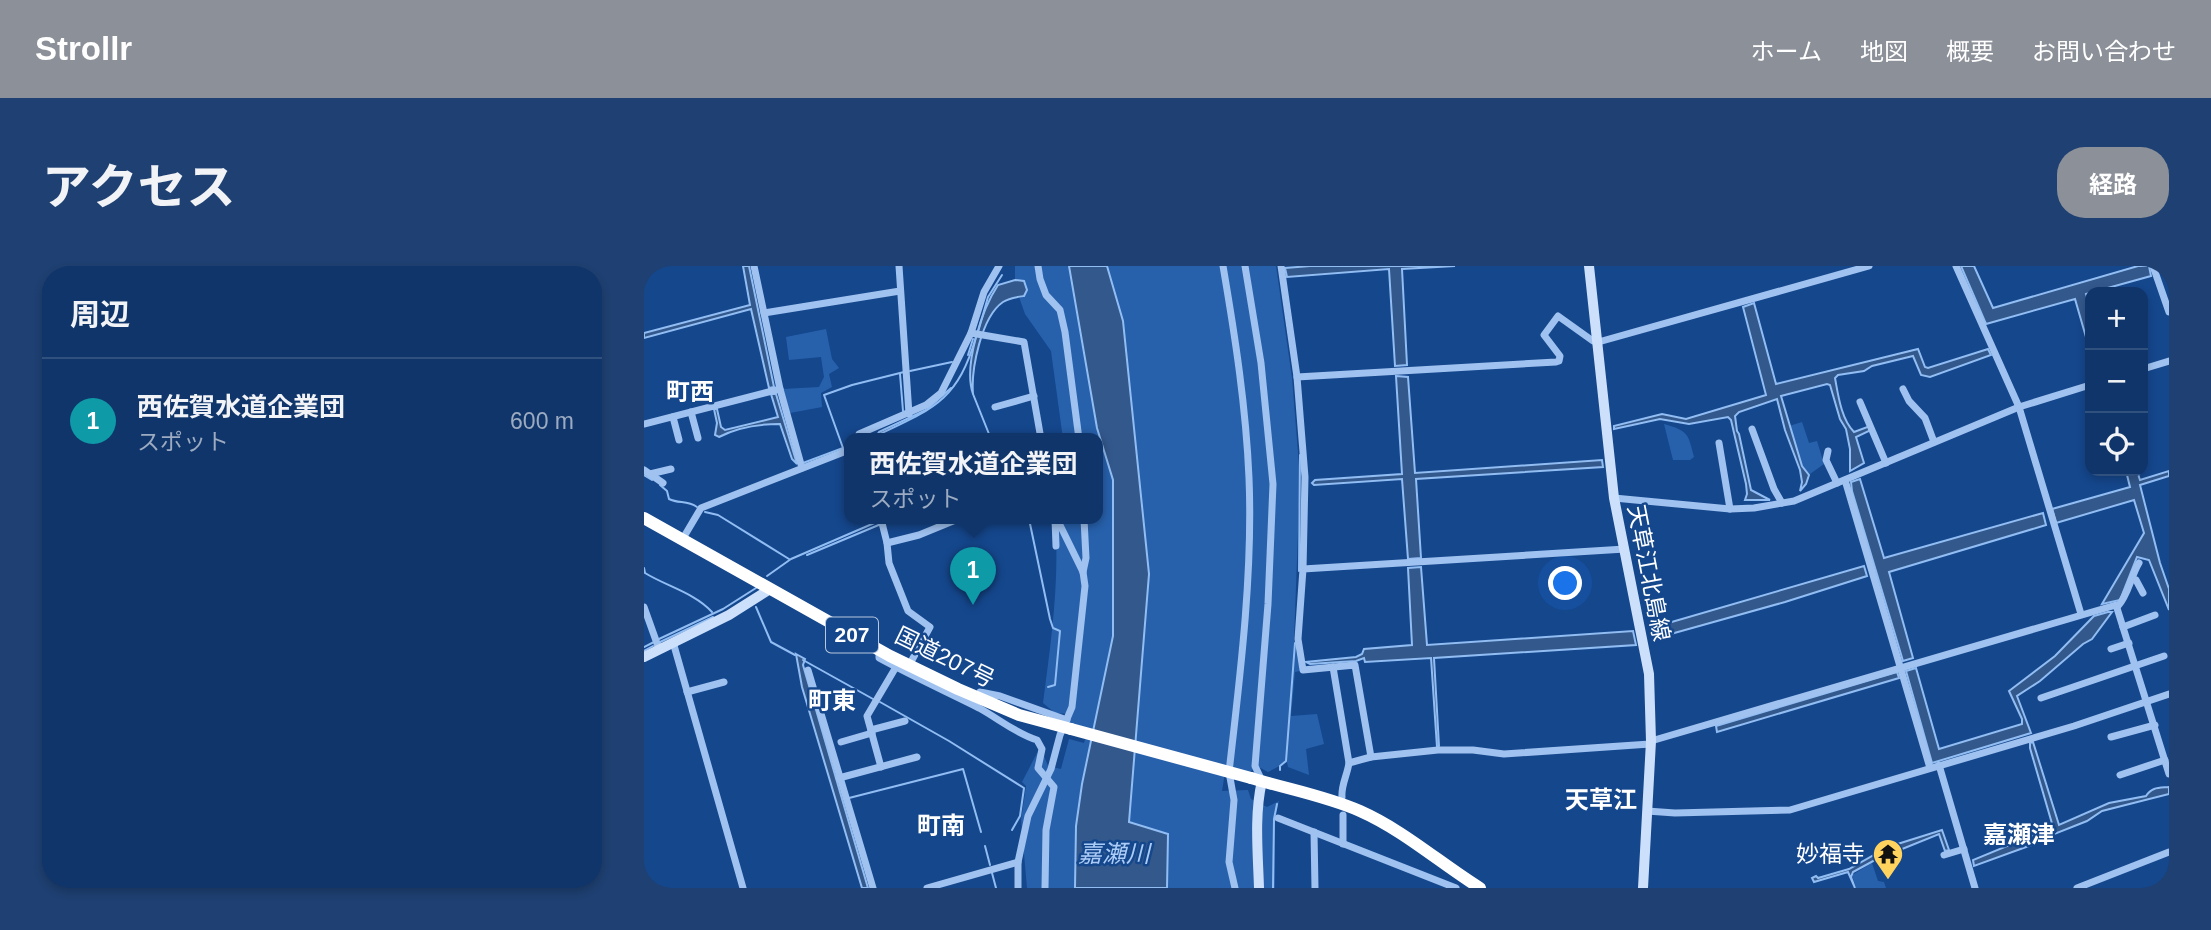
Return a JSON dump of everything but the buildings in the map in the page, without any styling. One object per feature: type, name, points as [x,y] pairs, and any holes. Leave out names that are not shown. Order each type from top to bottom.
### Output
[{"type":"highway","name":"国道207号","points":[[644,518],[879,650],[895,662],[958,689],[1019,715],[1067,725],[1256,780]]},
{"type":"highway","name":"207","points":[[1256,780],[1338,802],[1362,812],[1473,887]]},
{"type":"street","points":[[754,266],[775,390],[802,464]]},
{"type":"street","points":[[898,266],[906,372],[905,415]]},
{"type":"street","points":[[861,433],[926,405],[941,393],[973,333],[984,292],[999,266]]},
{"type":"street","points":[[1038,266],[1046,295],[1060,310],[1078,433]]},
{"type":"street","points":[[1223,266],[1245,420],[1249,481],[1247,582],[1229,772],[1234,800],[1230,862],[1235,888]]},
{"type":"street","points":[[1245,266],[1262,376],[1273,484],[1268,604],[1255,766],[1259,791],[1259,888]]},
{"type":"street","points":[[1281,266],[1297,377],[1305,477],[1298,639],[1303,670],[1355,666],[1371,757]]},
{"type":"street","name":"天草江北島線","points":[[1589,266],[1615,498],[1649,674],[1650,743],[1643,888]]},
{"type":"street","points":[[1297,377],[1559,361],[1560,356],[1544,335],[1558,316],[1593,341],[1597,341],[1869,266]]},
{"type":"street","points":[[1956,266],[2019,407],[2081,614]]},
{"type":"street","points":[[2154,269],[2169,312]]},
{"type":"street","points":[[764,313],[900,290]]},
{"type":"street","points":[[973,333],[1024,342],[1040,433]]},
{"type":"street","points":[[2148,367],[2169,361]]},
{"type":"street","points":[[1615,498],[1730,509],[1794,501],[2019,407],[2085,387]]},
{"type":"street","points":[[1903,389],[1909,401],[1925,418],[1934,442]]},
{"type":"street","points":[[644,424],[775,390]]},
{"type":"street","points":[[995,407],[1034,396]]},
{"type":"street","points":[[1860,402],[1886,463]]},
{"type":"street","points":[[691,412],[698,438]]},
{"type":"street","points":[[673,416],[679,440]]},
{"type":"street","points":[[1752,429],[1774,489],[1782,503]]},
{"type":"street","points":[[1719,443],[1730,509]]},
{"type":"street","points":[[682,540],[701,508],[802,464],[844,451]]},
{"type":"street","points":[[1828,452],[1826,460],[1848,479],[1871,569],[1907,666],[1930,768]]},
{"type":"street","points":[[647,472],[671,468]]},
{"type":"street","points":[[647,472],[663,483]]},
{"type":"street","points":[[882,524],[889,563],[908,611],[930,627],[912,660]]},
{"type":"street","points":[[887,543],[919,535],[946,524]]},
{"type":"street","points":[[1056,524],[1056,546]]},
{"type":"street","points":[[1018,888],[1018,862],[1028,816],[1051,769],[1067,725],[1077,673],[1085,586],[1083,572],[1059,524]]},
{"type":"street","points":[[1083,572],[1086,558],[1084,524]]},
{"type":"street","points":[[1303,569],[1625,549]]},
{"type":"street","points":[[1349,764],[1371,757],[1438,750],[1474,750],[1504,754],[1650,743],[2081,614],[2118,606],[2123,601],[2139,563]]},
{"type":"street","points":[[2132,579],[2137,580],[2143,593]]},
{"type":"street","points":[[644,657],[729,615],[771,589]]},
{"type":"street","points":[[2118,606],[2155,725],[2165,744],[2165,760],[2169,774]]},
{"type":"street","points":[[644,607],[659,649]]},
{"type":"street","points":[[2123,627],[2155,615]]},
{"type":"street","points":[[673,642],[743,888]]},
{"type":"street","points":[[2111,649],[2129,643]]},
{"type":"street","points":[[881,766],[867,716],[901,655],[959,684],[986,695],[1000,696],[1067,725]]},
{"type":"street","points":[[2041,698],[2164,656]]},
{"type":"street","points":[[895,662],[938,690],[981,709],[1019,734],[1037,740],[1042,749],[1038,768],[1054,787],[1046,830],[1045,888]]},
{"type":"street","points":[[1333,667],[1349,764],[1348,776],[1341,787],[1342,797]]},
{"type":"street","points":[[808,670],[873,888]]},
{"type":"street","points":[[687,692],[724,681]]},
{"type":"street","points":[[1647,811],[1675,813],[1790,810],[2074,726],[2169,694]]},
{"type":"street","points":[[841,742],[905,721]]},
{"type":"street","points":[[2111,737],[2155,725]]},
{"type":"street","points":[[839,778],[916,757]]},
{"type":"street","points":[[2120,775],[2165,760]]},
{"type":"street","points":[[1939,765],[1975,888]]},
{"type":"street","points":[[1343,815],[1343,844]]},
{"type":"street","points":[[1278,818],[1456,888]]},
{"type":"street","points":[[1314,832],[1315,888]]},
{"type":"street","points":[[1947,854],[1964,849]]},
{"type":"street","points":[[2077,888],[2169,852]]},
{"type":"street","points":[[927,888],[1018,862]]},
{"type":"shaded area","points":[[1015,266],[1069,266],[1099,433],[1062,433],[1051,351],[1025,314],[1019,297],[1024,295],[1015,280]]},
{"type":"shaded area","points":[[1107,266],[1276,266],[1292,378],[1300,478],[1294,640],[1300,671],[1295,672],[1291,716],[1317,714],[1324,744],[1306,749],[1309,775],[1288,767],[1287,762],[1268,772],[1257,766],[1250,772],[1226,766],[1222,791],[1248,790],[1251,799],[1267,807],[1279,801],[1275,818],[1275,888],[1167,888],[1167,883],[1129,822],[1149,574],[1123,321]]},
{"type":"shaded area","points":[[826,329],[832,359],[839,368],[829,374],[832,387],[821,393],[822,407],[790,413],[783,389],[819,387],[824,377],[821,357],[789,360],[786,337]]},
{"type":"shaded area","points":[[1802,422],[1809,443],[1817,441],[1824,464],[1810,474],[1802,466],[1789,426]]},
{"type":"shaded area","points":[[1664,424],[1686,434],[1694,457],[1690,460],[1673,460]]},
{"type":"shaded area","points":[[1103,448],[1113,480],[1113,636],[1082,784],[1076,826],[1075,888],[1027,888],[1021,820],[1026,786],[1022,782],[1037,753],[1044,756],[1048,766],[1061,769],[1069,739],[1084,743],[1088,729],[1070,723],[1069,714],[1055,713],[1043,703],[1056,588],[1055,524],[1103,524]]},
{"type":"shaded area","points":[[1872,863],[1878,881],[1884,882],[1886,888],[1856,888],[1852,875]]},
{"type":"water","points":[[743,266],[749,266],[774,387],[769,388],[751,309],[644,338],[644,333],[750,305]]},
{"type":"water","name":"嘉瀬川","points":[[1069,266],[1107,266],[1123,321],[1149,574],[1129,822],[1168,834],[1167,888],[1075,888],[1076,826],[1082,784],[1113,636],[1113,480],[1103,448],[1103,433],[1099,433]]},
{"type":"water","points":[[1455,266],[1402,269],[1407,365],[1395,366],[1389,269],[1287,277],[1285,268]]},
{"type":"water","points":[[1961,266],[1974,266],[1993,308],[2138,266],[2149,266],[2151,276],[2111,287],[2085,287],[2085,334],[2075,299],[1986,324]]},
{"type":"water","points":[[1015,280],[1024,281],[1027,290],[1024,296],[1003,302],[989,319],[976,358],[973,394],[970,369],[980,323],[998,285]]},
{"type":"water","points":[[1754,303],[1776,384],[1918,349],[1925,367],[1928,368],[1988,349],[1991,355],[1930,377],[1921,375],[1913,356],[1872,366],[1864,371],[1838,375],[1835,378],[1839,399],[1850,427],[1854,432],[1870,426],[1871,430],[1856,437],[1864,463],[1850,471],[1846,429],[1840,419],[1830,385],[1781,396],[1802,466],[1809,475],[1800,491],[1800,470],[1777,399],[1739,412],[1735,416],[1737,431],[1751,490],[1770,500],[1745,500],[1746,484],[1731,420],[1728,417],[1689,424],[1660,419],[1614,429],[1614,426],[1662,414],[1686,419],[1766,395],[1743,307]]},
{"type":"water","points":[[1396,376],[1408,377],[1415,473],[1602,460],[1603,467],[1416,479],[1421,558],[1408,559],[1402,479],[1312,483],[1315,480],[1402,474]]},
{"type":"water","points":[[771,394],[776,394],[797,464],[792,459],[780,424],[748,427],[719,437],[715,435],[717,423],[714,409],[717,409],[721,427],[725,430],[778,417]]},
{"type":"water","points":[[2169,471],[2169,476],[2140,485],[2169,589],[2169,610],[2149,560],[2137,557],[2120,600],[2102,604],[2144,533],[2134,500],[2056,523],[2052,509],[2130,487],[2127,476],[2139,476],[2140,480]]},
{"type":"water","points":[[1860,479],[1884,558],[2043,513],[2046,525],[1889,572],[1913,658],[1903,661],[1852,491],[1851,482]]},
{"type":"water","points":[[1864,566],[1867,576],[1653,639],[1651,628]]},
{"type":"water","points":[[1421,567],[1427,645],[1633,631],[1636,645],[1434,658],[1437,747],[1431,658],[1365,662],[1364,658],[1356,661],[1306,662],[1356,657],[1362,654],[1364,649],[1412,645],[1408,568]]},
{"type":"water","points":[[2112,612],[2092,639],[2017,696],[2031,733],[1932,763],[1906,671],[1916,668],[1939,749],[2022,724],[2009,691],[2055,656],[2094,616]]},
{"type":"water","points":[[796,654],[805,659],[803,665],[868,888],[862,888],[802,687]]},
{"type":"water","points":[[1897,672],[1899,678],[1717,732],[1716,726]]},
{"type":"water","points":[[2033,742],[2059,825],[2109,803],[2146,796],[2156,789],[2169,787],[2169,794],[2102,811],[2048,839],[1974,866],[1973,860],[2053,827],[2030,748],[2030,743]]},
{"type":"water","points":[[1942,830],[1949,850],[1945,851],[1939,834],[1853,872],[1851,877],[1855,888],[1848,872],[1814,882],[1812,878],[1849,869],[1888,847]]},
{"type":"waterway","points":[[978,332],[988,297],[1002,275]]},
{"type":"waterway","points":[[882,433],[916,417],[942,399],[961,375],[976,337]]},
{"type":"waterway","points":[[968,355],[973,339]]},
{"type":"waterway","points":[[910,371],[952,362]]},
{"type":"waterway","points":[[803,463],[843,448],[824,395],[904,372]]},
{"type":"waterway","points":[[900,374],[903,411]]},
{"type":"waterway","points":[[878,433],[926,410],[951,388]]},
{"type":"waterway","points":[[973,394],[989,433]]},
{"type":"waterway","points":[[1299,571],[1300,455]]},
{"type":"waterway","points":[[644,475],[652,480]]},
{"type":"waterway","points":[[660,485],[667,491],[669,499],[697,507]]},
{"type":"waterway","points":[[705,512],[718,515],[789,559]]},
{"type":"waterway","points":[[767,576],[791,559],[872,524]]},
{"type":"waterway","points":[[807,555],[881,524]]},
{"type":"waterway","points":[[1030,524],[1050,619],[1053,628],[1060,631],[1055,685],[1048,687]]},
{"type":"waterway","points":[[644,568],[645,573],[689,595],[712,612]]},
{"type":"waterway","points":[[659,639],[723,609],[756,588]]},
{"type":"waterway","points":[[756,607],[771,642],[795,655]]},
{"type":"waterway","points":[[658,643],[713,617]]},
{"type":"waterway","points":[[644,647],[654,642]]},
{"type":"waterway","points":[[1280,770],[1280,766],[1286,761],[1295,643]]},
{"type":"waterway","points":[[644,651],[653,646]]},
{"type":"waterway","points":[[803,660],[873,699]]},
{"type":"waterway","points":[[880,702],[1024,788],[1020,816],[1012,830]]},
{"type":"waterway","points":[[849,798],[963,769],[981,832]]},
{"type":"waterway","points":[[1273,888],[1274,819],[1277,804]]},
{"type":"waterway","points":[[985,846],[990,865]]},
{"type":"waterway","points":[[992,873],[996,888]]},
{"type":"place","name":"西佐賀水道企業団","points":[[973,605]]},
{"type":"place","name":"妙福寺","points":[[1888,881]]},
{"type":"district","name":"町西","points":[[690,392]]},
{"type":"district","name":"町東","points":[[832,701]]},
{"type":"district","name":"天草江","points":[[1601,800]]},
{"type":"district","name":"町南","points":[[941,826]]},
{"type":"district","name":"嘉瀬津","points":[[2019,835]]}]
